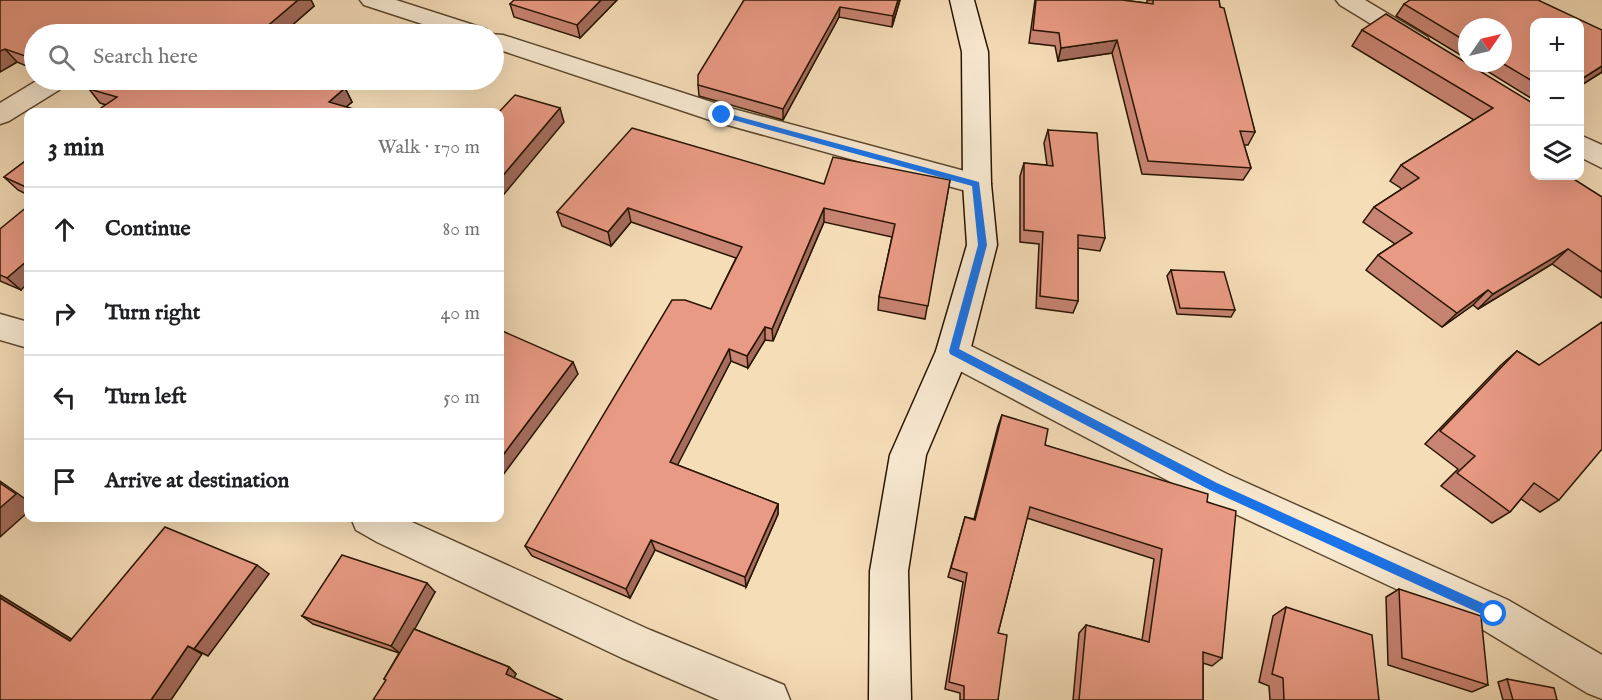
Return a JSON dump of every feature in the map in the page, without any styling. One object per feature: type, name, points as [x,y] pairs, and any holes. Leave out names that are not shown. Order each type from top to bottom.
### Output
[{"type":"street","points":[[372,0],[446,24]]},
{"type":"street","points":[[890,700],[889,571],[908,455],[953,351],[982,245],[976,184],[975,52],[962,0]]},
{"type":"street","points":[[1348,0],[1437,54]]},
{"type":"street","points":[[504,43],[722,115],[976,184]]},
{"type":"street","points":[[0,115],[40,90]]},
{"type":"street","points":[[1584,147],[1602,159]]},
{"type":"street","points":[[0,327],[24,334]]},
{"type":"street","points":[[953,351],[1214,486],[1494,614],[1602,678]]},
{"type":"street","points":[[376,522],[636,644],[769,700]]},
{"type":"building","points":[[0,0],[298,0],[270,24],[24,24],[24,56],[5,49],[0,51]]},
{"type":"building","points":[[514,0],[601,0],[577,25],[510,4]]},
{"type":"building","points":[[744,0],[898,0],[893,16],[840,7],[783,109],[698,85],[698,75]]},
{"type":"building","points":[[1036,0],[1122,0],[1153,4],[1153,0],[1219,0],[1220,7],[1224,8],[1255,132],[1240,131],[1251,168],[1148,161],[1117,40],[1061,48],[1059,33],[1033,30]]},
{"type":"building","points":[[1410,0],[1538,0],[1576,18],[1530,18],[1530,80],[1512,69],[1512,18],[1458,18],[1458,37],[1404,4]]},
{"type":"building","points":[[1386,14],[1458,58],[1458,72],[1481,72],[1530,102],[1530,180],[1575,180],[1602,197],[1602,272],[1568,249],[1493,294],[1488,290],[1457,313],[1378,255],[1412,233],[1374,207],[1419,178],[1401,165],[1493,108],[1362,30]]},
{"type":"building","points":[[1584,22],[1602,30],[1602,66],[1584,77]]},
{"type":"building","points":[[92,90],[343,90],[329,102],[350,108],[101,108],[117,97]]},
{"type":"building","points":[[515,95],[560,108],[504,174],[504,108]]},
{"type":"building","points":[[632,128],[824,184],[833,157],[950,180],[928,306],[879,297],[895,224],[824,208],[772,329],[765,327],[747,356],[729,349],[670,462],[778,504],[745,577],[651,540],[626,589],[525,546],[672,300],[685,300],[711,309],[742,247],[628,208],[608,232],[557,212]]},
{"type":"building","points":[[1048,130],[1097,133],[1105,238],[1078,235],[1078,301],[1040,296],[1043,232],[1024,230],[1024,163],[1053,166]]},
{"type":"building","points":[[24,162],[24,186],[4,177]]},
{"type":"building","points":[[24,209],[24,263],[7,278],[0,275],[0,229]]},
{"type":"building","points":[[1171,270],[1224,272],[1235,310],[1180,308]]},
{"type":"building","points":[[1602,322],[1602,449],[1559,500],[1534,483],[1510,512],[1457,473],[1475,456],[1440,431],[1517,351],[1539,365]]},
{"type":"building","points":[[504,332],[573,362],[504,454]]},
{"type":"building","points":[[1002,415],[1048,429],[1045,445],[1208,494],[1207,502],[1236,511],[1222,658],[1203,652],[1203,700],[1079,700],[1086,625],[1149,642],[1162,549],[1030,507],[998,633],[1007,635],[998,700],[964,700],[964,686],[949,682],[967,573],[951,568],[965,517],[975,520]]},
{"type":"building","points":[[0,483],[16,494],[0,508]]},
{"type":"building","points":[[165,527],[257,565],[194,649],[188,646],[151,700],[0,700],[0,598],[70,641]]},
{"type":"building","points":[[342,555],[427,583],[391,646],[302,616]]},
{"type":"building","points":[[1399,589],[1481,616],[1488,685],[1402,658]]},
{"type":"building","points":[[1286,607],[1372,635],[1379,700],[1284,700],[1283,678],[1272,674]]},
{"type":"building","points":[[414,629],[509,667],[506,674],[563,700],[373,700]]},
{"type":"building","points":[[1507,679],[1554,688],[1557,700],[1513,700]]},
{"type":"route","points":[[722,115],[976,184],[982,245],[953,351],[1214,486],[1494,614]]}]
